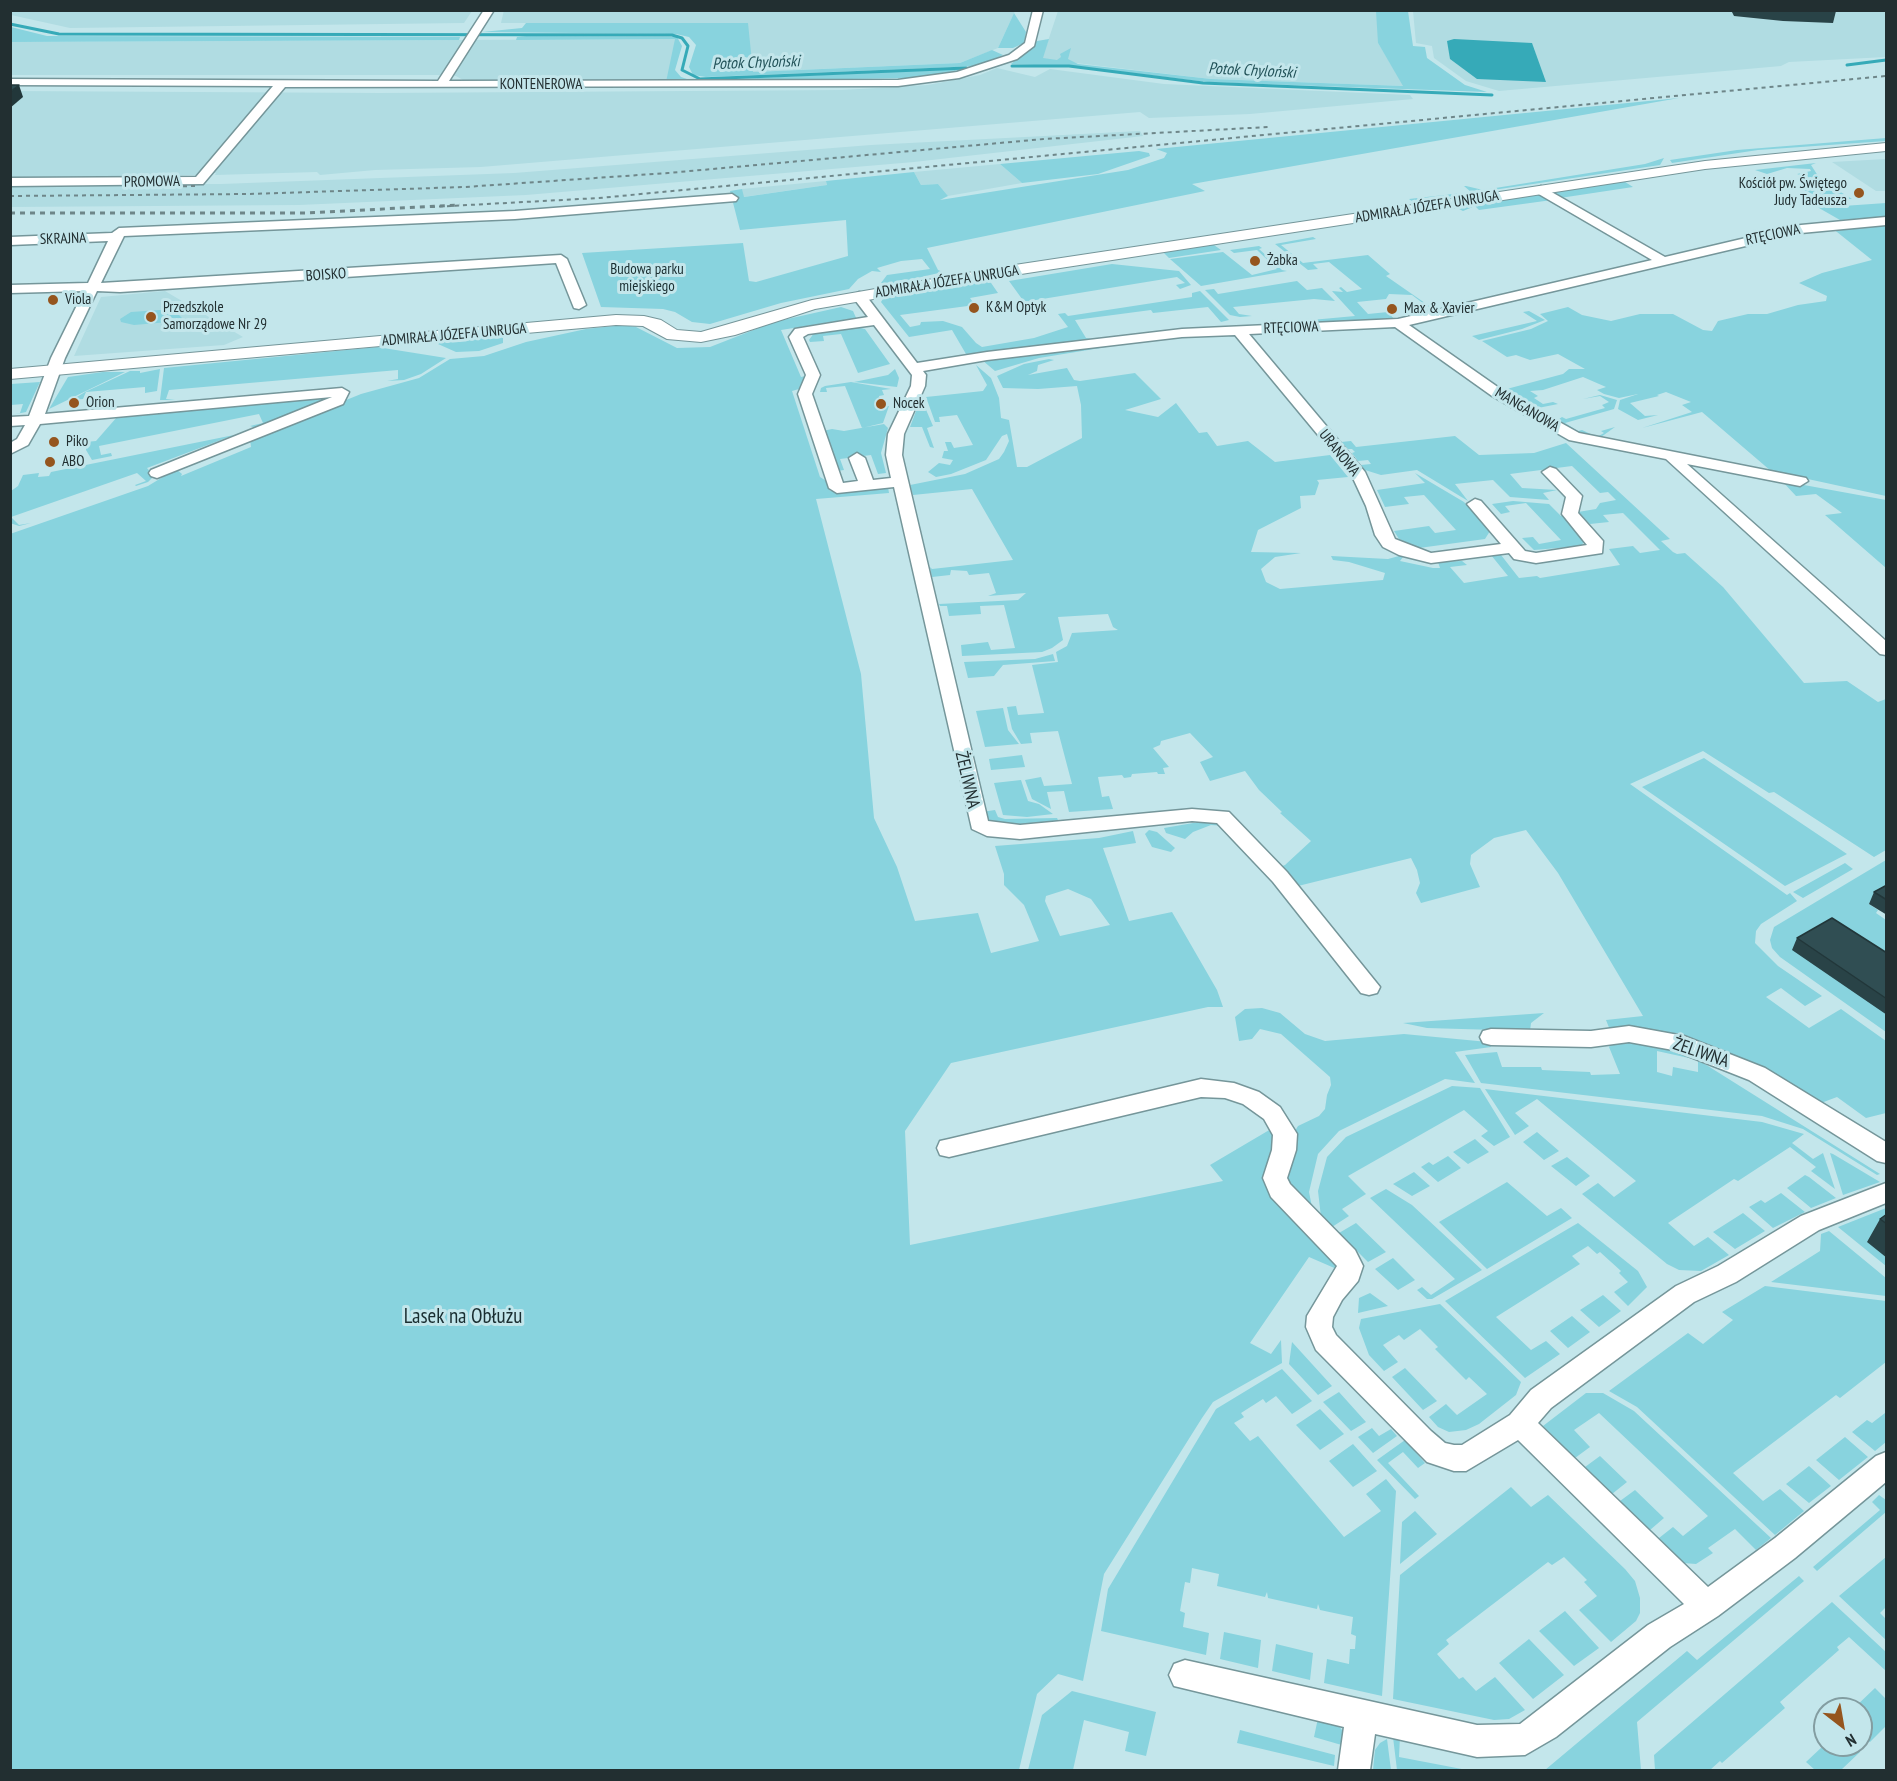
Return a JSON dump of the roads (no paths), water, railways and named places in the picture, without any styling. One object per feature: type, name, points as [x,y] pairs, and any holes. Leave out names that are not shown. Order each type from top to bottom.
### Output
[{"type":"street","points":[[442,83],[489,10]]},
{"type":"street","name":"KONTENEROWA","points":[[10,82],[846,84],[928,80],[974,71],[1013,57],[1030,44],[1038,10]]},
{"type":"street","name":"PROMOWA","points":[[10,182],[199,181],[283,82]]},
{"type":"street","name":"ADMIRAŁA JÓZEFA UNRUGA","points":[[10,374],[616,320],[644,321],[655,324],[673,335],[701,337],[729,331],[794,309],[859,296],[1745,160],[1887,147]]},
{"type":"street","points":[[1541,190],[1661,260]]},
{"type":"street","name":"SKRAJNA","points":[[10,241],[116,237],[119,232],[515,215],[732,198]]},
{"type":"street","name":"RTĘCIOWA","points":[[915,368],[1036,350],[1238,330],[1398,323],[1801,229],[1887,221]]},
{"type":"street","points":[[10,450],[23,442],[35,420],[54,370],[116,237]]},
{"type":"street","name":"BOISKO","points":[[10,289],[120,288],[561,259],[579,305]]},
{"type":"street","points":[[859,296],[915,368]]},
{"type":"street","points":[[879,320],[807,330],[800,332],[796,337],[813,375],[805,394],[837,488],[899,482]]},
{"type":"street","name":"MANGANOWA","points":[[1398,323],[1497,393],[1566,433],[1588,441],[1800,481]]},
{"type":"street","name":"URANOWA","points":[[1238,330],[1359,475],[1374,506],[1383,535],[1389,543],[1414,555],[1431,558],[1513,548]]},
{"type":"street","name":"ŻELIWNA","points":[[915,368],[919,375],[918,386],[894,442],[899,482],[979,824],[987,829],[1020,832],[1191,815],[1222,818],[1235,828],[1280,877],[1369,987]]},
{"type":"street","points":[[10,422],[342,392],[338,401],[157,473]]},
{"type":"street","points":[[856,458],[867,485]]},
{"type":"street","points":[[1673,458],[1887,650]]},
{"type":"street","name":"URANOWA","points":[[1475,504],[1520,555],[1536,558],[1596,549],[1595,541],[1570,514],[1574,496],[1550,472]]},
{"type":"street","name":"ŻELIWNA","points":[[1491,1037],[1591,1039],[1629,1034],[1676,1042],[1757,1074],[1887,1154]]},
{"type":"street","points":[[949,1148],[1201,1088],[1226,1089],[1251,1098],[1272,1113],[1285,1134],[1284,1150],[1275,1178],[1280,1190],[1346,1257],[1350,1266],[1349,1274],[1333,1292],[1320,1316],[1319,1327],[1325,1342],[1437,1453],[1466,1458],[1520,1424],[1541,1399],[1685,1294],[1727,1274],[1810,1223],[1887,1193]]},
{"type":"street","points":[[1520,1424],[1707,1606]]},
{"type":"street","points":[[1185,1675],[1477,1741],[1502,1742],[1525,1738],[1545,1726],[1659,1636],[1707,1606],[1785,1548],[1887,1465]]},
{"type":"street","points":[[1354,1770],[1362,1714]]},
{"type":"waterway","name":"Potok Chyloński","points":[[10,24],[59,34],[672,35],[682,38],[688,46],[682,70],[700,79],[966,68]]},
{"type":"waterway","name":"Potok Chyloński","points":[[1847,65],[1886,60]]},
{"type":"waterway","name":"Potok Chyloński","points":[[1012,66],[1069,66],[1203,83],[1492,95]]},
{"type":"railway","points":[[431,207],[599,198],[1886,76]]},
{"type":"railway","points":[[10,196],[248,194],[465,187],[668,173],[1044,139],[1268,127]]},
{"type":"railway","points":[[151,187],[196,186]]},
{"type":"railway","points":[[10,213],[305,213],[460,205]]},
{"type":"place","name":"Kościół pw. Świętego Judy Tadeusza","points":[[1859,193]]},
{"type":"place","name":"Żabka","points":[[1255,261]]},
{"type":"place","name":"Viola","points":[[53,300]]},
{"type":"place","name":"K&M Optyk","points":[[974,308]]},
{"type":"place","name":"Max & Xavier","points":[[1392,309]]},
{"type":"place","name":"Przedszkole Samorządowe Nr 29","points":[[151,317]]},
{"type":"place","name":"Orion","points":[[74,403]]},
{"type":"place","name":"Nocek","points":[[881,404]]},
{"type":"place","name":"Piko","points":[[54,442]]},
{"type":"place","name":"ABO","points":[[50,462]]},
{"type":"park label","name":"Budowa parku miejskiego","points":[[647,278]]},
{"type":"park label","name":"Lasek na Obłużu","points":[[463,1317]]}]
